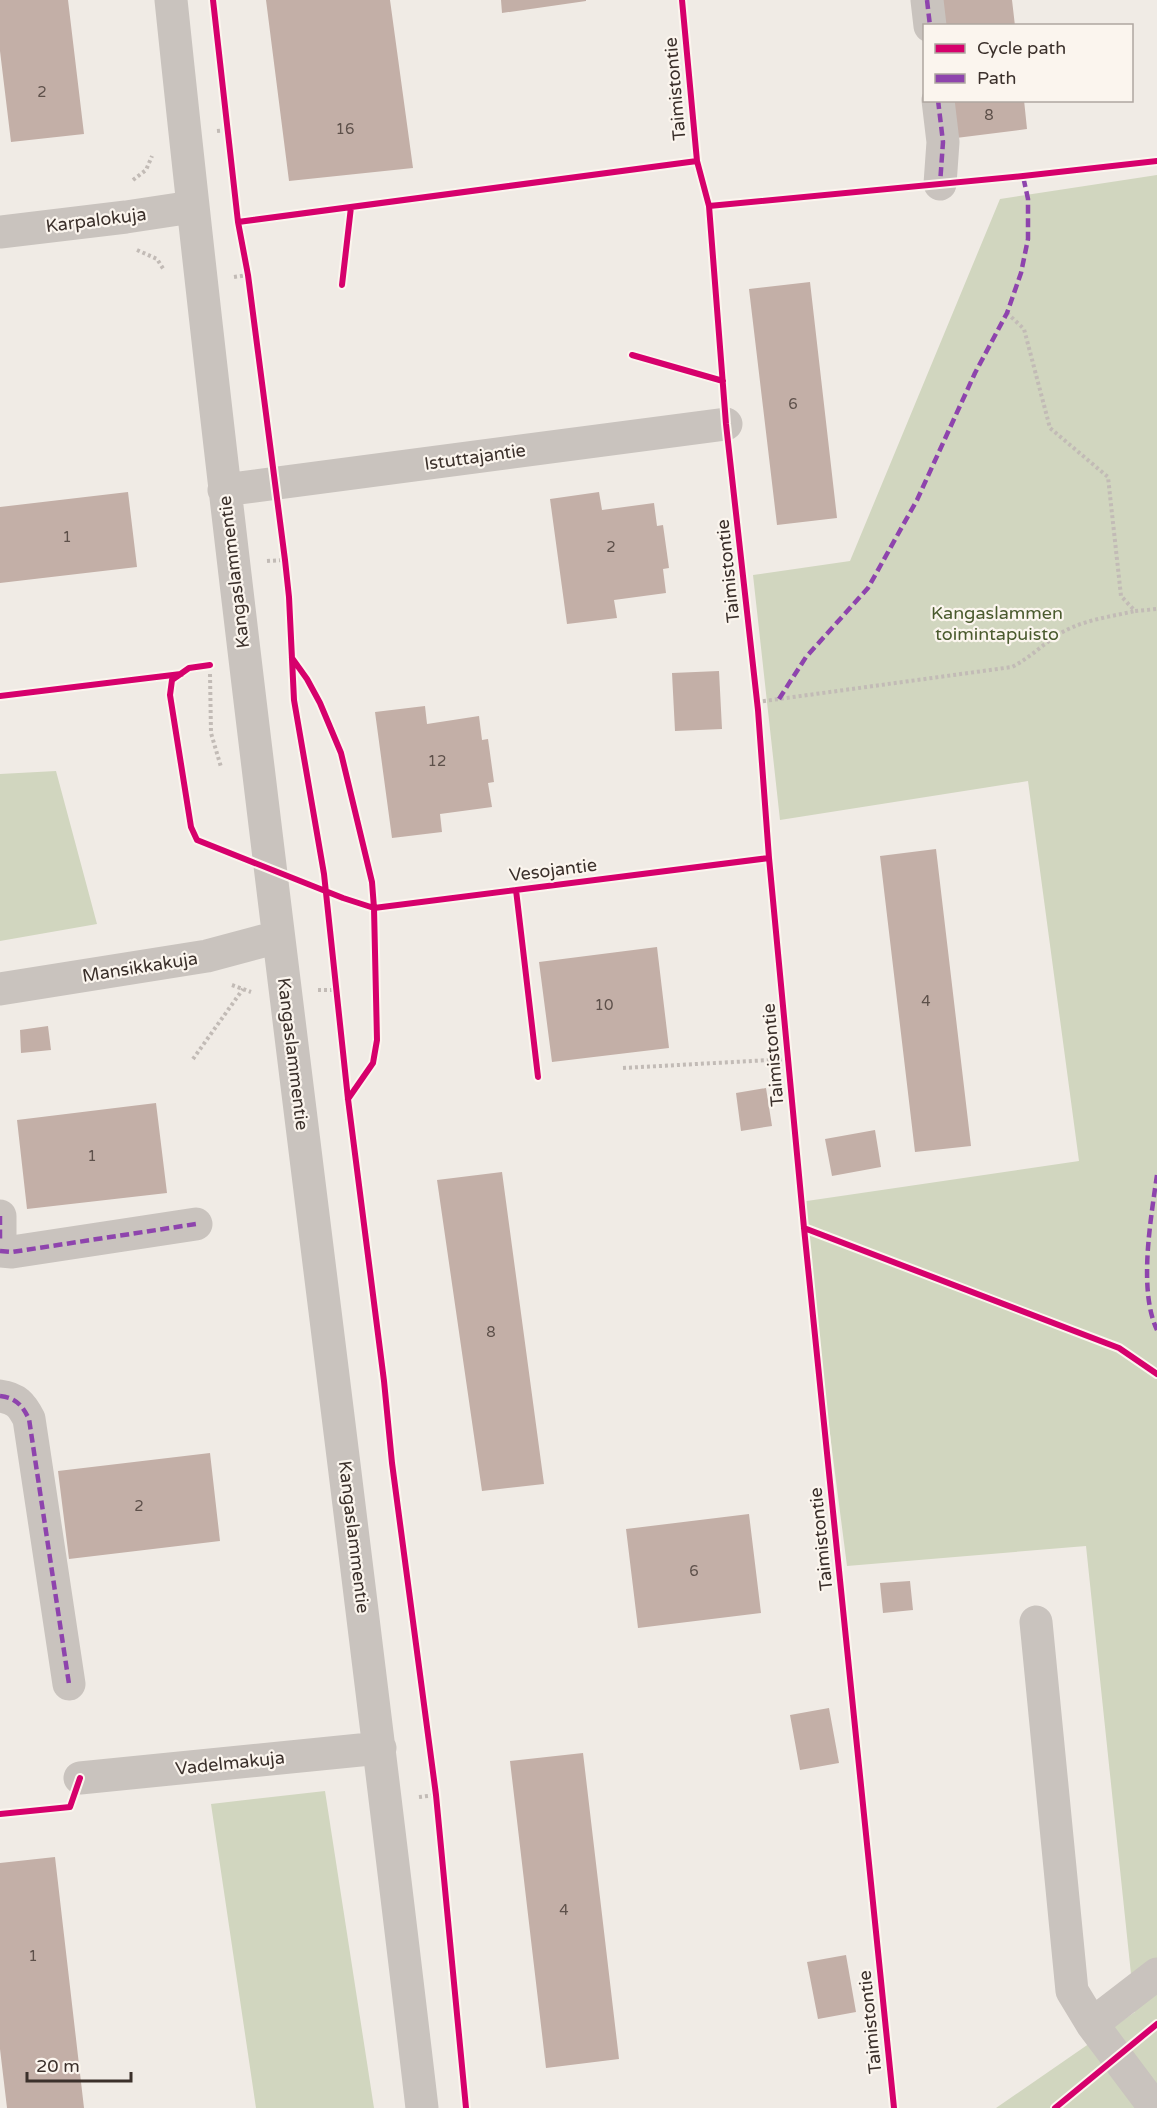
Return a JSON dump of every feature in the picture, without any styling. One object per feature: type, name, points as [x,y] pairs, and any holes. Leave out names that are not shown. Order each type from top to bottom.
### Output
[{"type":"street","name":"Kangaslammentie","points":[[171,0],[224,490],[380,1748],[422,2108]]},
{"type":"street","points":[[927,0],[930,24]]},
{"type":"street","points":[[938,102],[943,142],[940,184]]},
{"type":"street","name":"Karpalokuja","points":[[0,232],[192,207]]},
{"type":"street","name":"Istuttajantie","points":[[224,490],[726,424]]},
{"type":"street","name":"Mansikkakuja","points":[[0,989],[207,956],[278,937]]},
{"type":"street","points":[[0,1216],[0,1240]]},
{"type":"street","points":[[0,1251],[12,1252],[196,1224]]},
{"type":"street","points":[[0,1393],[22,1405],[29,1419],[69,1684]]},
{"type":"street","points":[[1036,1622],[1072,1991],[1092,2024],[1119,2057],[1155,2108]]},
{"type":"street","name":"Vadelmakuja","points":[[80,1778],[380,1748]]},
{"type":"street","points":[[1092,2024],[1157,1974]]},
{"type":"path","points":[[227,118],[230,141]]},
{"type":"path","points":[[130,182],[146,170],[159,140],[228,130]]},
{"type":"path","points":[[129,247],[157,259],[174,285],[249,275]]},
{"type":"path","points":[[246,264],[250,287]]},
{"type":"path","points":[[1007,313],[1024,329],[1050,428],[1108,477],[1122,596],[1135,611]]},
{"type":"path","points":[[283,549],[286,569]]},
{"type":"path","points":[[756,691],[758,706],[1012,666],[1027,660],[1056,636],[1071,627],[1135,611],[1157,609]]},
{"type":"path","points":[[337,978],[339,1001]]},
{"type":"path","points":[[193,1059],[243,989]]},
{"type":"path","points":[[623,1068],[789,1059]]},
{"type":"path","points":[[435,1783],[437,1806]]},
{"type":"green space","name":"Kangaslammen toimintapuisto","points":[[1157,175],[1157,2108],[996,2108],[1135,2012],[1086,1546],[847,1566],[800,1202],[1079,1161],[1028,781],[780,820],[753,575],[850,561],[1000,199]]},
{"type":"green space","points":[[56,771],[97,924],[0,941],[0,774]]},
{"type":"green space","points":[[325,1791],[374,2108],[256,2108],[211,1804]]},
{"type":"building","points":[[0,0],[68,0],[84,134],[11,142],[0,51]]},
{"type":"building","points":[[266,0],[390,0],[413,168],[289,181]]},
{"type":"building","points":[[501,0],[586,0],[586,1],[502,13]]},
{"type":"building","points":[[939,0],[1012,0],[1015,24],[942,24]]},
{"type":"building","points":[[951,102],[1024,102],[1027,129],[956,138]]},
{"type":"building","points":[[810,282],[837,518],[777,525],[749,289]]},
{"type":"building","points":[[128,492],[137,567],[0,583],[0,507]]},
{"type":"building","points":[[599,492],[602,510],[654,503],[657,526],[663,525],[669,568],[663,569],[666,593],[614,600],[617,618],[567,624],[550,499]]},
{"type":"building","points":[[719,671],[722,729],[675,731],[672,673]]},
{"type":"building","points":[[425,706],[427,724],[479,716],[482,740],[488,739],[494,782],[488,783],[492,807],[440,814],[442,832],[392,838],[375,712]]},
{"type":"building","points":[[936,849],[971,1146],[915,1152],[880,856]]},
{"type":"building","points":[[657,947],[669,1048],[552,1062],[539,962]]},
{"type":"building","points":[[48,1026],[51,1050],[21,1053],[20,1030]]},
{"type":"building","points":[[766,1088],[772,1126],[741,1131],[736,1093]]},
{"type":"building","points":[[156,1103],[167,1193],[27,1209],[17,1120]]},
{"type":"building","points":[[875,1130],[881,1167],[832,1176],[825,1139]]},
{"type":"building","points":[[502,1172],[544,1484],[482,1491],[437,1180]]},
{"type":"building","points":[[210,1453],[220,1541],[69,1559],[58,1471]]},
{"type":"building","points":[[749,1514],[761,1613],[638,1628],[626,1529]]},
{"type":"building","points":[[910,1581],[913,1610],[883,1613],[880,1583]]},
{"type":"building","points":[[829,1708],[839,1763],[800,1770],[790,1715]]},
{"type":"building","points":[[583,1753],[619,2059],[546,2068],[510,1761]]},
{"type":"building","points":[[55,1857],[84,2108],[7,2108],[0,2049],[0,1863]]},
{"type":"building","points":[[846,1955],[856,2012],[818,2019],[807,1962]]},
{"type":"marked path","points":[[927,0],[930,24]]},
{"type":"marked path","points":[[938,102],[943,142],[940,184]]},
{"type":"marked path","points":[[779,699],[806,657],[868,588],[917,500],[975,373],[1007,313],[1021,273],[1028,239],[1028,199],[1023,176]]},
{"type":"marked path","points":[[1157,1175],[1149,1232],[1147,1275],[1151,1314],[1157,1330]]},
{"type":"marked path","points":[[0,1216],[0,1240]]},
{"type":"marked path","points":[[0,1251],[12,1252],[196,1224]]},
{"type":"marked path","points":[[0,1396],[18,1403],[29,1419],[69,1684]]},
{"type":"cycle path","points":[[213,0],[238,222],[248,275],[285,560],[294,700],[324,874],[348,1099],[384,1381],[392,1463],[436,1795],[466,2108]]},
{"type":"cycle path","name":"Taimistontie","points":[[682,0],[697,161],[709,206],[726,424],[758,710],[769,858],[804,1228],[894,2108]]},
{"type":"cycle path","points":[[238,222],[697,161]]},
{"type":"cycle path","points":[[709,206],[1157,161]]},
{"type":"cycle path","points":[[342,285],[351,207]]},
{"type":"cycle path","points":[[632,355],[723,381]]},
{"type":"cycle path","points":[[292,658],[320,703],[341,753],[372,882],[377,1040],[373,1063],[348,1099]]},
{"type":"cycle path","name":"Vesojantie","points":[[210,665],[189,668],[172,680],[170,695],[191,827],[197,840],[343,898],[374,908],[769,858]]},
{"type":"cycle path","points":[[0,696],[181,674]]},
{"type":"cycle path","name":"Vesojantie","points":[[516,890],[538,1077]]},
{"type":"cycle path","points":[[804,1228],[1119,1348],[1157,1374]]},
{"type":"cycle path","points":[[0,1814],[70,1807],[80,1778]]},
{"type":"cycle path","points":[[1055,2108],[1157,2024]]}]
